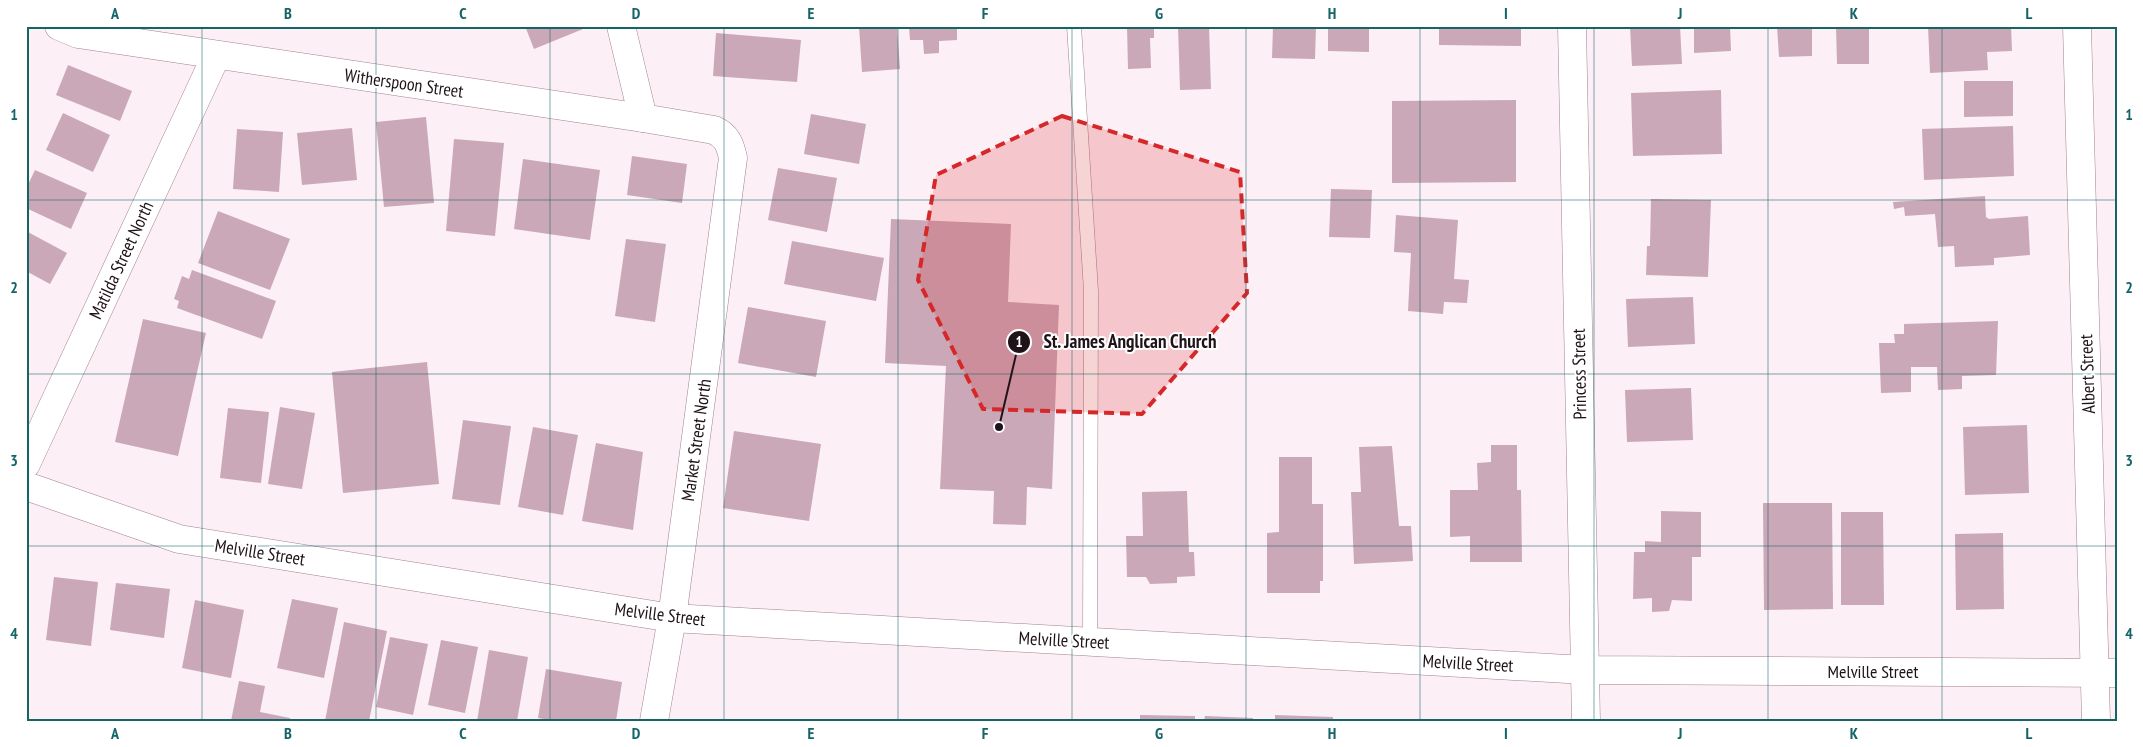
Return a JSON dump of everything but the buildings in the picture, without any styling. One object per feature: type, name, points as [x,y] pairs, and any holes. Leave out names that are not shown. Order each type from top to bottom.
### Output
[{"type":"street","name":"Witherspoon Street","points":[[60,26],[78,34],[216,56],[714,130],[722,134],[729,141],[734,158]]},
{"type":"street","points":[[621,26],[643,118]]},
{"type":"street","name":"Princess Street","points":[[1572,26],[1586,721]]},
{"type":"street","name":"Albert Street","points":[[2077,26],[2106,672],[2096,721]]},
{"type":"street","name":"Matilda Street North","points":[[26,464],[216,56]]},
{"type":"street","name":"Market Street North","points":[[654,721],[672,618],[734,158]]},
{"type":"street","name":"Melville Street","points":[[26,486],[179,539],[672,618],[1585,670],[2106,672]]},
{"type":"lane","points":[[1074,26],[1091,291],[1090,642]]},
{"type":"highlighted area","points":[[1062,116],[1240,172],[1247,293],[1142,414],[983,409],[918,280],[936,175]]},
{"type":"place","name":"St. James Anglican Church","points":[[999,427]]}]
